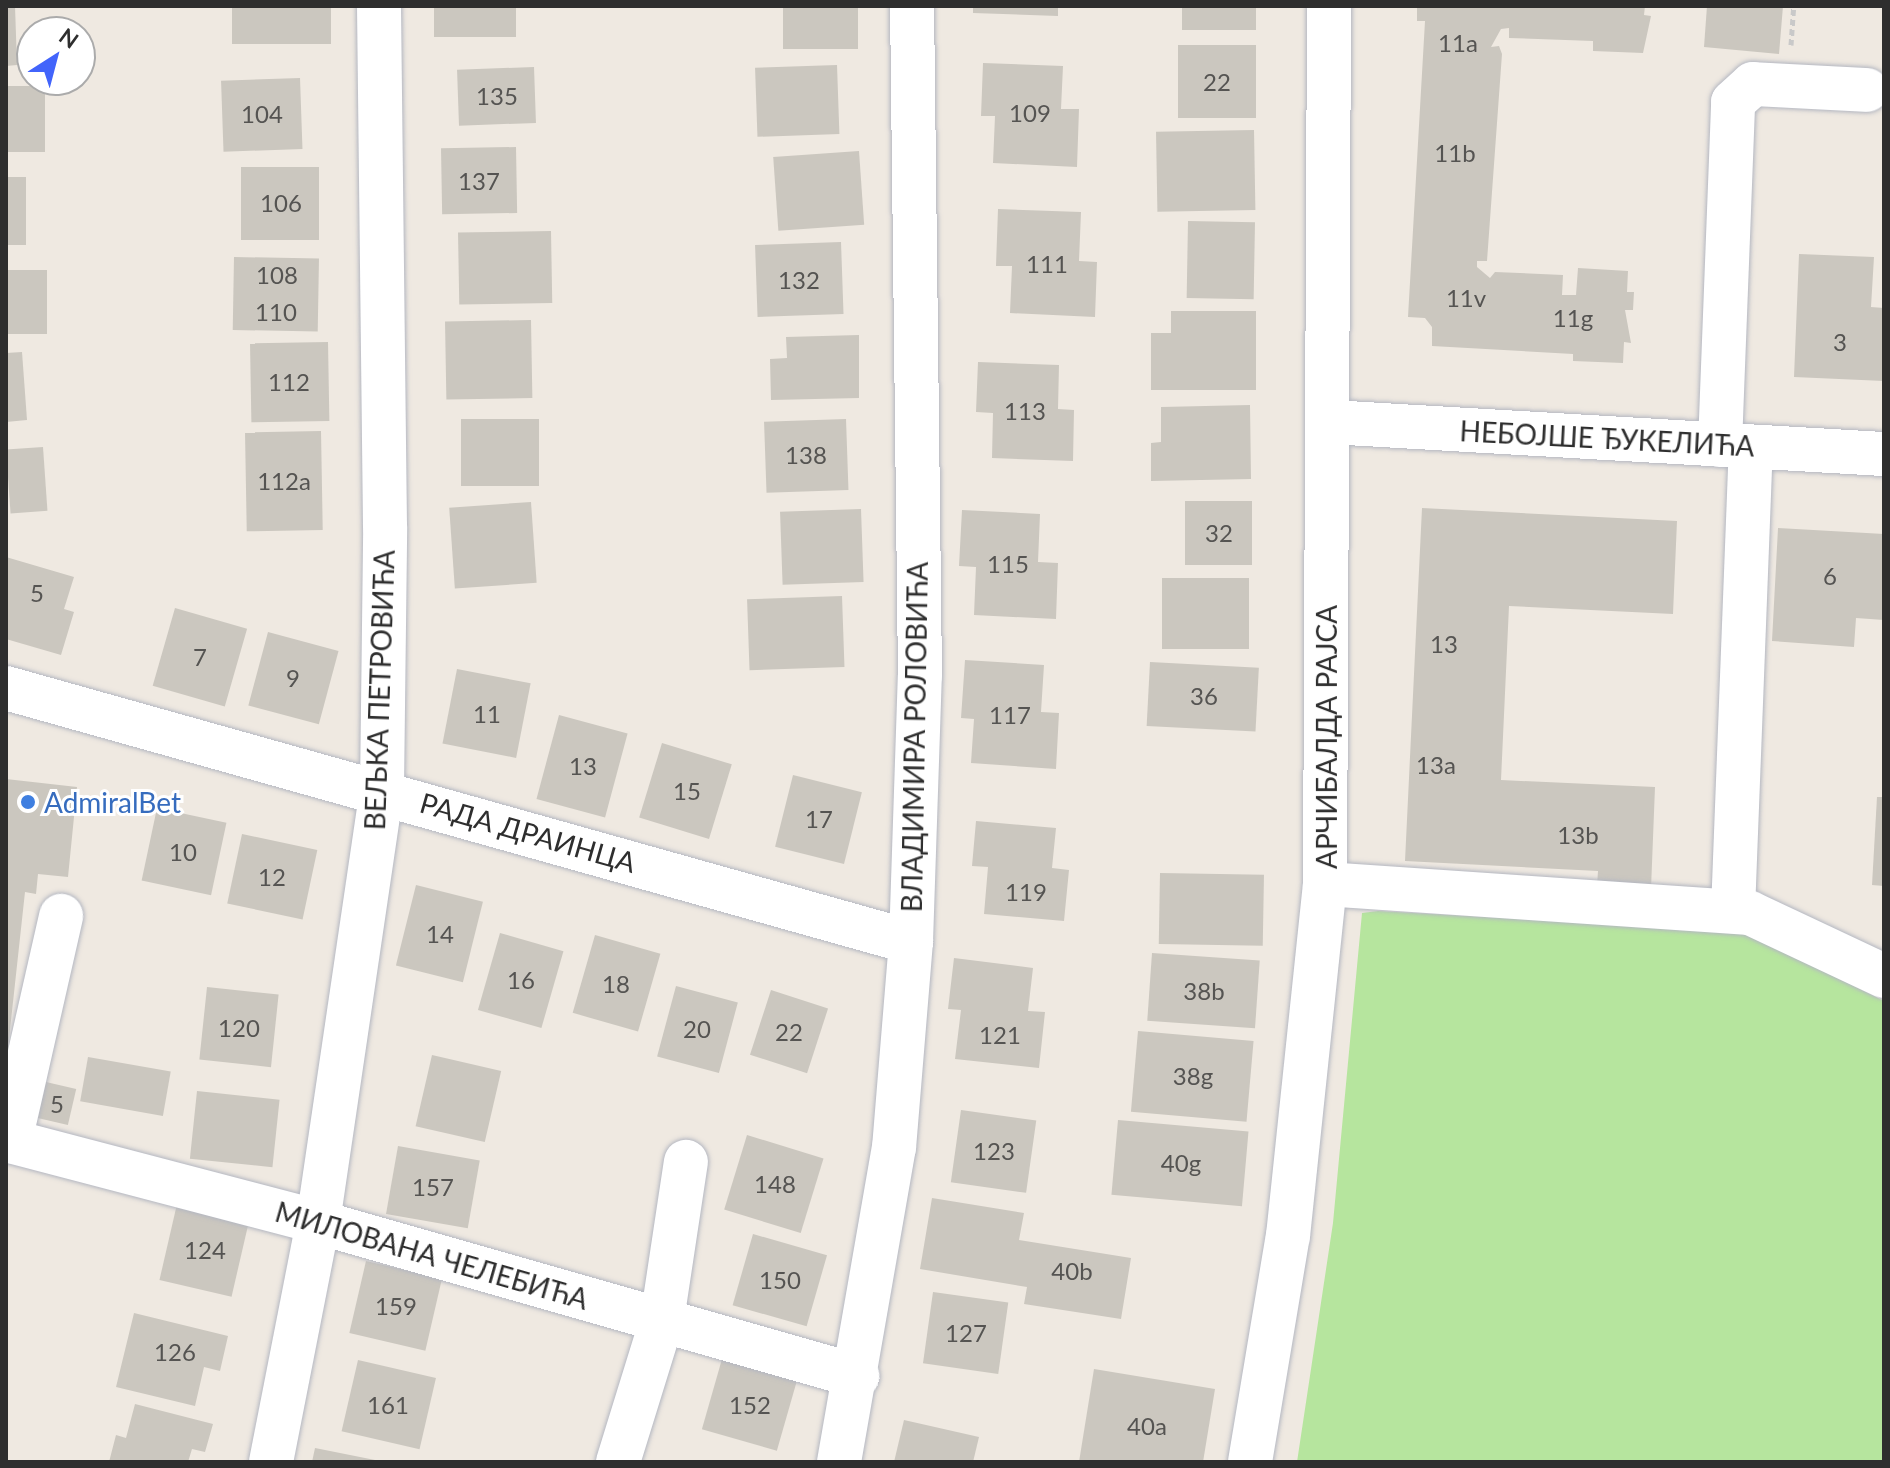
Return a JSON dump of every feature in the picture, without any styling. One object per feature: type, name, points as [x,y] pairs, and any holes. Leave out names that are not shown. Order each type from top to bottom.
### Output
[{"type":"street","name":"ВЕЉКА ПЕТРОВИЋА","points":[[271,1462],[318,1222],[382,789],[385,527],[379,6]]},
{"type":"street","name":"ВЛАДИМИРА РОЛОВИЋА","points":[[839,1462],[857,1376],[894,1148],[911,942],[920,676],[912,6]]},
{"type":"street","name":"АРЧИБАЛДА РАЈСА","points":[[1250,1462],[1288,1236],[1325,884],[1330,422],[1329,6]]},
{"type":"street","points":[[1733,911],[1733,102],[1753,84],[1867,90]]},
{"type":"street","name":"НЕБОЈШЕ ЂУКЕЛИЋА","points":[[1330,422],[1884,454]]},
{"type":"street","name":"РАДА ДРАИНЦА","points":[[6,688],[382,789],[911,942]]},
{"type":"street","points":[[1325,884],[1733,911],[1771,920],[1863,971],[1884,976]]},
{"type":"street","points":[[8,1141],[61,916]]},
{"type":"street","name":"МИЛОВАНА ЧЕЛЕБИЋА","points":[[8,1141],[318,1222],[857,1376]]},
{"type":"street","points":[[618,1462],[662,1320],[686,1162]]},
{"type":"green space","points":[[1378,911],[1742,931],[1884,1001],[1884,1462],[1297,1462],[1333,1223],[1362,913]]},
{"type":"building","points":[[6,6],[15,6],[16,65],[6,66]]},
{"type":"building","points":[[232,6],[331,6],[331,44],[232,44]]},
{"type":"building","points":[[434,6],[516,6],[516,37],[434,37]]},
{"type":"building","points":[[783,6],[858,6],[858,49],[783,49]]},
{"type":"building","points":[[973,6],[1058,6],[1058,16],[973,13]]},
{"type":"building","points":[[1182,6],[1256,6],[1256,30],[1182,30]]},
{"type":"building","points":[[1417,6],[1645,6],[1644,15],[1651,16],[1643,53],[1593,51],[1593,41],[1509,38],[1509,28],[1501,29],[1491,47],[1499,46],[1502,54],[1487,261],[1477,261],[1477,267],[1490,278],[1495,272],[1563,275],[1562,295],[1576,295],[1578,268],[1628,271],[1627,292],[1634,292],[1633,310],[1625,310],[1631,343],[1624,342],[1623,363],[1573,361],[1573,354],[1432,346],[1432,327],[1425,318],[1408,317],[1425,21],[1417,21]]},
{"type":"building","points":[[1707,6],[1783,6],[1779,54],[1704,47]]},
{"type":"building","points":[[1178,45],[1256,45],[1256,118],[1178,118]]},
{"type":"building","points":[[983,63],[1063,66],[1061,109],[1079,109],[1077,167],[993,163],[995,116],[981,116]]},
{"type":"building","points":[[837,65],[839,134],[757,137],[755,68]]},
{"type":"building","points":[[534,67],[536,123],[459,126],[457,70]]},
{"type":"building","points":[[300,78],[302,149],[224,152],[221,81]]},
{"type":"building","points":[[6,86],[16,86],[16,96],[45,96],[45,152],[6,152]]},
{"type":"building","points":[[1254,130],[1255,210],[1157,212],[1156,132]]},
{"type":"building","points":[[516,147],[517,213],[442,214],[441,148]]},
{"type":"building","points":[[859,151],[864,225],[778,231],[773,157]]},
{"type":"building","points":[[241,167],[319,167],[319,240],[241,240]]},
{"type":"building","points":[[6,177],[26,177],[26,245],[6,245]]},
{"type":"building","points":[[998,209],[1081,212],[1079,261],[1097,262],[1095,317],[1010,313],[1012,266],[996,266]]},
{"type":"building","points":[[1188,221],[1255,222],[1254,299],[1187,298]]},
{"type":"building","points":[[551,231],[552,303],[459,305],[458,233]]},
{"type":"building","points":[[841,242],[844,314],[758,317],[755,245]]},
{"type":"building","points":[[1799,254],[1874,257],[1871,307],[1884,308],[1884,381],[1794,377]]},
{"type":"building","points":[[234,257],[319,258],[318,331],[233,330]]},
{"type":"building","points":[[6,270],[47,270],[47,334],[6,334]]},
{"type":"building","points":[[1171,311],[1256,311],[1256,390],[1151,390],[1151,333],[1171,333]]},
{"type":"building","points":[[531,320],[532,398],[446,399],[445,322]]},
{"type":"building","points":[[859,335],[859,398],[771,400],[770,359],[787,358],[786,337]]},
{"type":"building","points":[[328,342],[329,421],[251,422],[250,343]]},
{"type":"building","points":[[22,352],[27,420],[6,422],[6,353]]},
{"type":"building","points":[[978,362],[1059,365],[1058,409],[1074,410],[1073,461],[992,458],[993,413],[976,412]]},
{"type":"building","points":[[1250,405],[1251,479],[1151,481],[1151,443],[1161,442],[1161,407]]},
{"type":"building","points":[[461,419],[539,419],[539,486],[461,486]]},
{"type":"building","points":[[846,419],[848,490],[767,493],[764,422]]},
{"type":"building","points":[[321,431],[323,530],[247,531],[245,432]]},
{"type":"building","points":[[43,447],[47,511],[11,513],[6,450]]},
{"type":"building","points":[[1185,501],[1252,501],[1252,565],[1185,565]]},
{"type":"building","points":[[531,502],[537,583],[455,589],[449,508]]},
{"type":"building","points":[[1422,508],[1677,521],[1673,614],[1509,606],[1501,780],[1655,787],[1651,889],[1597,886],[1598,871],[1405,861]]},
{"type":"building","points":[[861,509],[864,582],[783,585],[780,512]]},
{"type":"building","points":[[962,510],[1040,514],[1038,562],[1058,563],[1056,619],[974,615],[976,567],[959,566]]},
{"type":"building","points":[[1778,528],[1884,534],[1884,620],[1856,618],[1854,647],[1772,641]]},
{"type":"building","points":[[6,557],[74,577],[64,609],[74,612],[61,655],[6,639]]},
{"type":"building","points":[[1162,578],[1249,578],[1249,649],[1162,649]]},
{"type":"building","points":[[842,596],[844,667],[750,670],[747,599]]},
{"type":"building","points":[[175,608],[247,629],[225,707],[153,686]]},
{"type":"building","points":[[268,632],[339,651],[319,724],[248,705]]},
{"type":"building","points":[[965,660],[1044,665],[1041,712],[1059,713],[1056,769],[971,763],[974,719],[961,718]]},
{"type":"building","points":[[1150,662],[1259,668],[1256,732],[1147,726]]},
{"type":"building","points":[[457,669],[531,683],[516,758],[442,744]]},
{"type":"building","points":[[559,715],[628,733],[605,817],[536,799]]},
{"type":"building","points":[[662,743],[732,764],[709,839],[639,818]]},
{"type":"building","points":[[793,775],[862,792],[844,864],[775,847]]},
{"type":"building","points":[[6,779],[77,787],[68,877],[38,874],[36,894],[25,892],[8,1048]]},
{"type":"building","points":[[1877,797],[1884,797],[1884,886],[1872,885]]},
{"type":"building","points":[[157,808],[226,823],[211,895],[142,880]]},
{"type":"building","points":[[976,821],[1056,828],[1052,868],[1069,870],[1064,921],[984,914],[988,867],[972,866]]},
{"type":"building","points":[[242,834],[317,850],[303,919],[227,903]]},
{"type":"building","points":[[1160,873],[1264,875],[1263,946],[1159,944]]},
{"type":"building","points":[[416,885],[483,902],[463,982],[396,966]]},
{"type":"building","points":[[500,933],[563,951],[541,1028],[478,1010]]},
{"type":"building","points":[[595,935],[660,954],[638,1032],[573,1013]]},
{"type":"building","points":[[1152,953],[1260,961],[1255,1028],[1147,1021]]},
{"type":"building","points":[[954,958],[1033,968],[1028,1011],[1045,1012],[1039,1068],[955,1059],[961,1010],[948,1009]]},
{"type":"building","points":[[676,986],[738,1003],[719,1073],[657,1057]]},
{"type":"building","points":[[207,987],[279,995],[271,1067],[199,1060]]},
{"type":"building","points":[[771,990],[828,1009],[807,1073],[750,1055]]},
{"type":"building","points":[[1138,1031],[1254,1041],[1246,1122],[1131,1112]]},
{"type":"building","points":[[432,1055],[501,1071],[485,1142],[416,1126]]},
{"type":"building","points":[[88,1057],[171,1072],[163,1116],[80,1101]]},
{"type":"building","points":[[46,1082],[76,1089],[68,1125],[38,1118]]},
{"type":"building","points":[[197,1091],[280,1100],[272,1167],[190,1159]]},
{"type":"building","points":[[961,1110],[1036,1121],[1026,1193],[951,1182]]},
{"type":"building","points":[[1118,1120],[1249,1131],[1242,1206],[1111,1195]]},
{"type":"building","points":[[747,1135],[824,1158],[801,1233],[724,1210]]},
{"type":"building","points":[[398,1146],[480,1160],[468,1228],[386,1214]]},
{"type":"building","points":[[932,1198],[1024,1213],[1019,1240],[1131,1258],[1121,1319],[1024,1304],[1027,1287],[920,1269]]},
{"type":"building","points":[[177,1204],[249,1221],[232,1297],[159,1280]]},
{"type":"building","points":[[753,1234],[827,1255],[807,1326],[733,1305]]},
{"type":"building","points":[[366,1261],[442,1279],[425,1351],[349,1333]]},
{"type":"building","points":[[933,1292],[1008,1303],[998,1374],[923,1363]]},
{"type":"building","points":[[134,1313],[228,1336],[220,1371],[204,1367],[195,1406],[116,1387]]},
{"type":"building","points":[[722,1359],[797,1380],[777,1451],[702,1429]]},
{"type":"building","points":[[358,1360],[436,1378],[420,1449],[342,1431]]},
{"type":"building","points":[[1094,1369],[1215,1389],[1203,1462],[1079,1462]]},
{"type":"building","points":[[135,1404],[213,1424],[205,1452],[192,1449],[188,1462],[109,1462],[116,1435],[126,1438]]},
{"type":"building","points":[[904,1420],[979,1437],[973,1462],[894,1462]]},
{"type":"building","points":[[315,1448],[380,1461],[380,1462],[312,1462]]},
{"type":"place","name":"AdmiralBet","points":[[28,802]]}]
